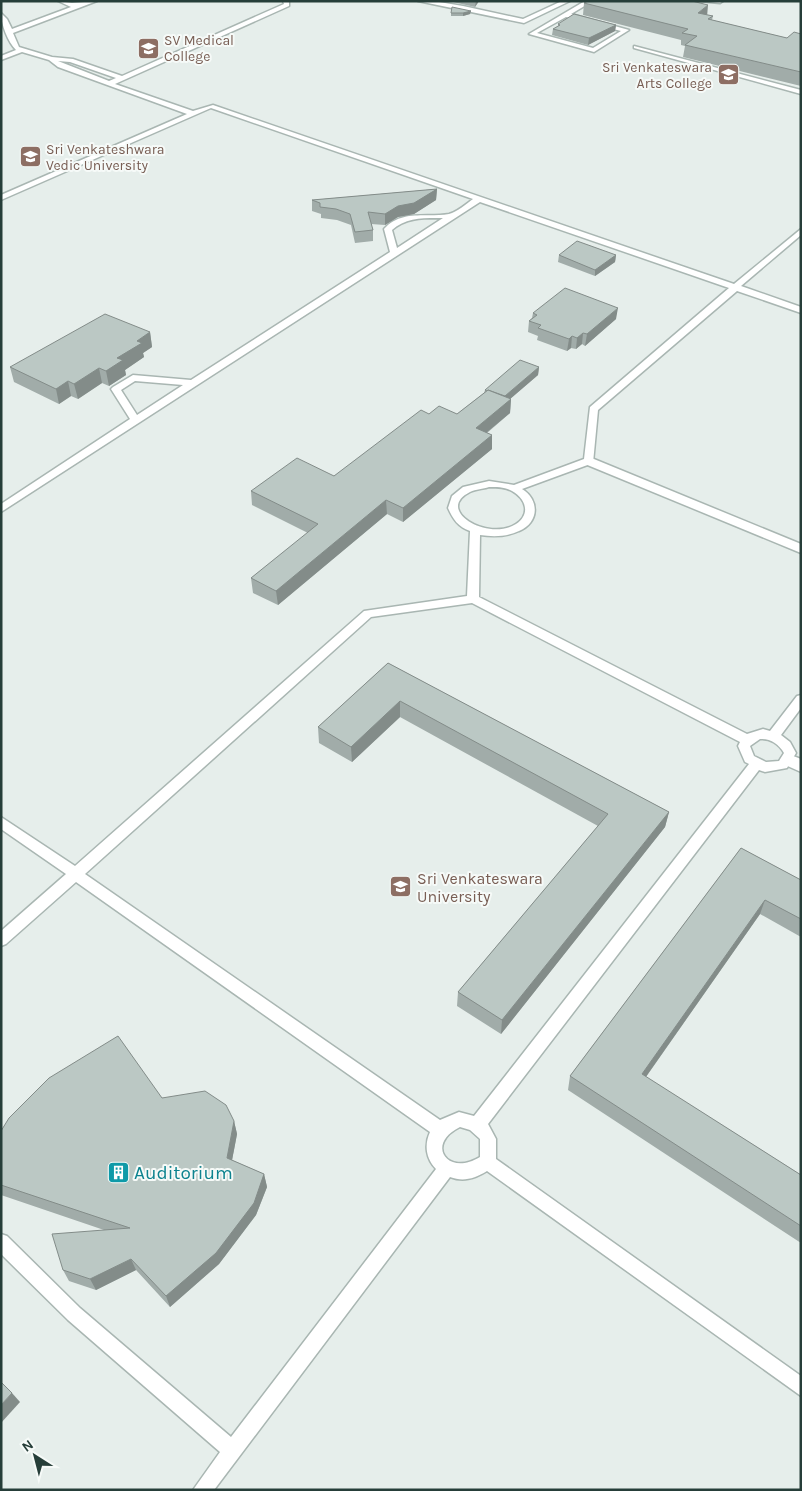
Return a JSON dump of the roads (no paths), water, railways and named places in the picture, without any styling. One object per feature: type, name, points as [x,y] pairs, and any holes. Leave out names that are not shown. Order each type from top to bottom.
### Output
[{"type":"street","points":[[589,461],[801,549]]},
{"type":"lane","points":[[10,29],[94,1]]},
{"type":"lane","points":[[109,84],[287,5],[286,1]]},
{"type":"lane","points":[[421,1],[524,21],[567,1]]},
{"type":"lane","points":[[566,15],[626,30],[594,50],[532,34],[590,1]]},
{"type":"lane","points":[[702,1],[720,1]]},
{"type":"lane","points":[[10,29],[63,3],[81,5]]},
{"type":"lane","points":[[1,15],[10,29],[13,44],[21,50],[51,59],[71,60],[122,78]]},
{"type":"lane","points":[[636,47],[801,92]]},
{"type":"lane","points":[[1,58],[21,50]]},
{"type":"lane","points":[[51,59],[60,66],[193,114]]},
{"type":"lane","points":[[1,198],[211,106],[801,310]]},
{"type":"lane","points":[[1,509],[135,420],[480,198]]},
{"type":"lane","points":[[395,254],[388,229],[393,223],[404,218],[454,216]]},
{"type":"lane","points":[[514,488],[589,461],[593,409],[801,231]]},
{"type":"lane","points":[[135,420],[116,388],[133,378],[193,383]]},
{"type":"lane","points":[[483,484],[514,488],[530,501],[532,509],[530,518],[514,530],[501,533],[475,530],[456,519],[452,511],[457,495],[466,489],[483,484]]},
{"type":"lane","points":[[472,599],[475,530]]},
{"type":"lane","points":[[1,940],[368,614],[472,599],[747,740]]},
{"type":"lane","points":[[773,736],[801,699]]},
{"type":"lane","points":[[753,736],[773,736],[787,746],[794,763],[774,767],[756,764],[745,753],[744,746],[747,740],[753,736]]},
{"type":"lane","points":[[478,1125],[756,764]]},
{"type":"lane","points":[[1,822],[77,873],[439,1129]]},
{"type":"lane","points":[[460,1119],[478,1125],[488,1137],[490,1148],[487,1162],[470,1173],[458,1173],[446,1169],[438,1161],[434,1150],[434,1139],[439,1129],[448,1122],[460,1119]]},
{"type":"lane","points":[[487,1162],[801,1387]]},
{"type":"lane","points":[[202,1490],[446,1169]]},
{"type":"lane","points":[[1,1242],[74,1314],[232,1450]]},
{"type":"place","name":"SV Medical College","points":[[148,48]]},
{"type":"place","name":"Sri Venkateswara Arts College","points":[[728,75]]},
{"type":"place","name":"Sri Venkateshwara Vedic University","points":[[30,157]]},
{"type":"place","name":"Sri Venkateswara University","points":[[401,887]]},
{"type":"place","name":"Auditorium","points":[[118,1173]]}]
